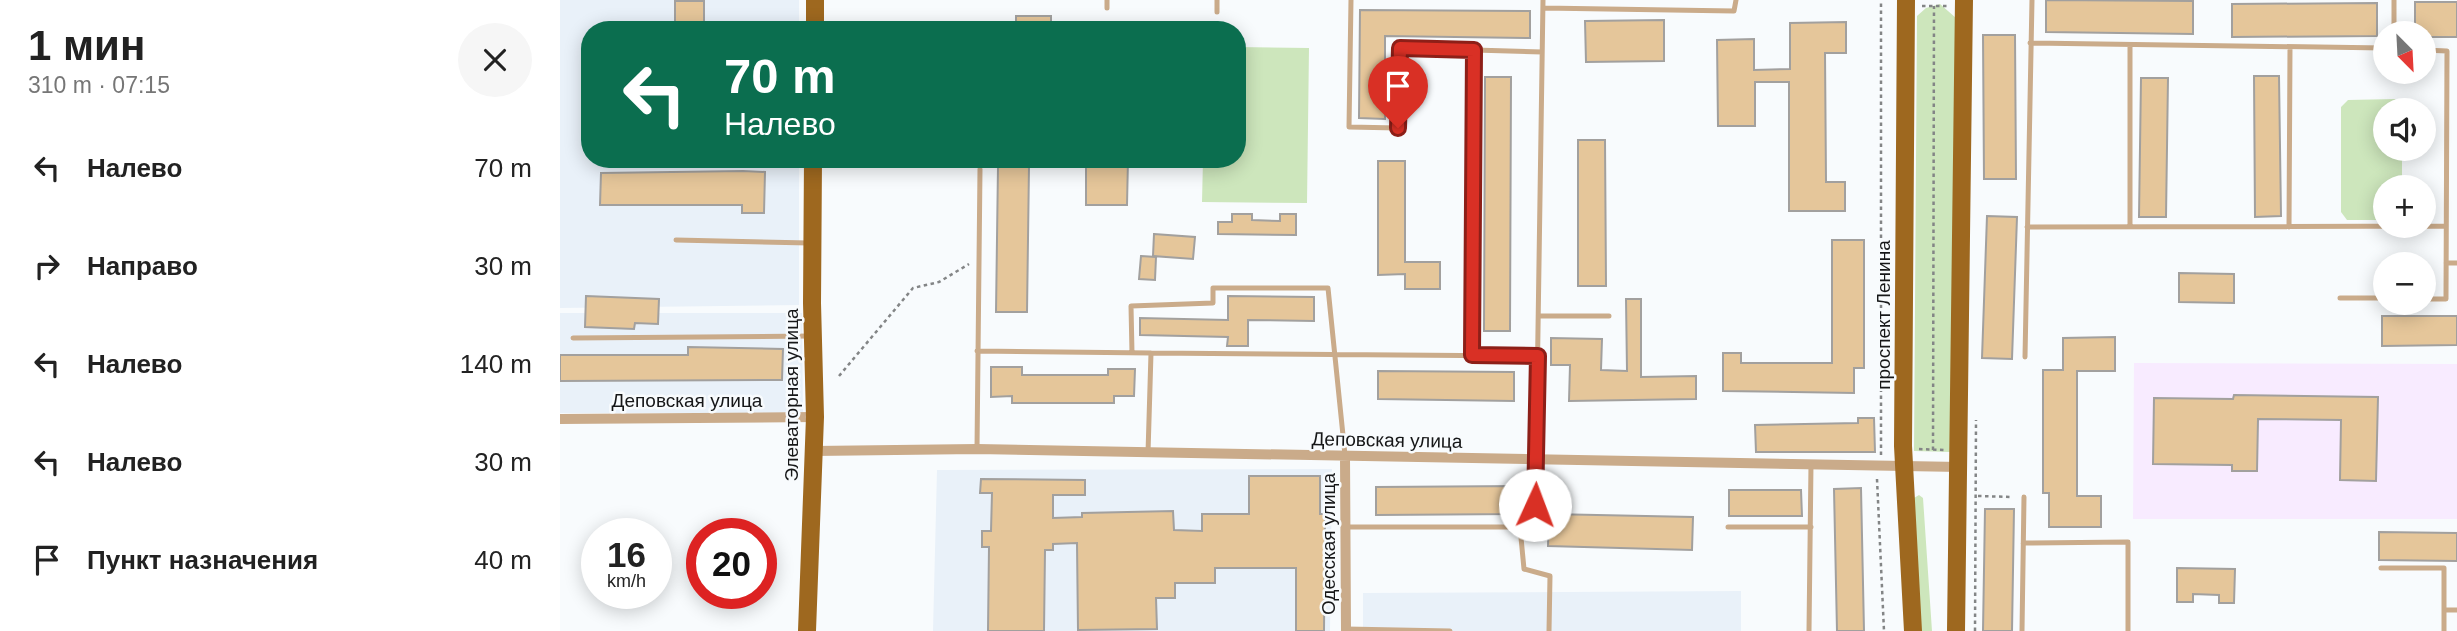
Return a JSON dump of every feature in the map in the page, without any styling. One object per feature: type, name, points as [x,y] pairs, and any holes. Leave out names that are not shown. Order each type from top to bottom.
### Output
[{"type":"main road","points":[[815,0],[815,21]]},
{"type":"main road","name":"проспект Ленина","points":[[1910,3],[1903,467],[1913,631]]},
{"type":"main road","points":[[1956,631],[1960,467],[1959,3]]},
{"type":"main road","name":"Элеваторная улица","points":[[807,631],[815,417],[813,168]]},
{"type":"street","name":"Деповская улица","points":[[560,419],[815,417]]},
{"type":"street","name":"Деповская улица","points":[[814,451],[977,450],[1960,467]]},
{"type":"street","name":"Одесская улица","points":[[1345,456],[1346,630]]},
{"type":"lane","points":[[1107,0],[1107,8]]},
{"type":"lane","points":[[1217,0],[1217,12]]},
{"type":"lane","points":[[1351,0],[1349,127],[1398,128],[1400,48],[1542,52]]},
{"type":"lane","points":[[1345,527],[1535,527],[1543,0]]},
{"type":"lane","points":[[1634,10],[1635,0]]},
{"type":"lane","points":[[1543,8],[1734,11],[1736,0]]},
{"type":"lane","points":[[2025,357],[2032,0]]},
{"type":"lane","points":[[2394,0],[2394,21]]},
{"type":"lane","points":[[2030,43],[2373,48]]},
{"type":"lane","points":[[2130,45],[2130,226]]},
{"type":"lane","points":[[2289,227],[2290,47]]},
{"type":"lane","points":[[1472,355],[1474,50]]},
{"type":"lane","points":[[2436,51],[2447,51],[2446,299],[2436,299]]},
{"type":"lane","points":[[977,450],[980,169]]},
{"type":"lane","points":[[2027,227],[2446,226]]},
{"type":"lane","points":[[676,240],[812,243]]},
{"type":"lane","points":[[2446,263],[2457,263]]},
{"type":"lane","points":[[1132,353],[1131,306],[1213,303],[1213,288],[1328,288],[1345,456]]},
{"type":"lane","points":[[2340,298],[2373,298]]},
{"type":"lane","points":[[1539,316],[1609,316]]},
{"type":"lane","points":[[573,338],[813,336]]},
{"type":"lane","points":[[977,351],[1335,352],[1538,356]]},
{"type":"lane","points":[[1148,453],[1150,353]]},
{"type":"lane","points":[[1809,631],[1811,464]]},
{"type":"lane","points":[[2022,631],[2024,498]]},
{"type":"lane","points":[[1520,527],[1524,569],[1550,576],[1549,631]]},
{"type":"lane","points":[[1728,527],[1811,527]]},
{"type":"lane","points":[[2023,543],[2128,542],[2128,631]]},
{"type":"lane","points":[[2381,568],[2444,568],[2444,631]]},
{"type":"lane","points":[[2444,610],[2457,610]]},
{"type":"lane","points":[[1346,630],[1450,631]]},
{"type":"path","points":[[1881,0],[1882,449],[1876,483],[1884,631]]},
{"type":"path","points":[[1910,3],[1934,6],[1959,3]]},
{"type":"path","points":[[1933,450],[1934,6]]},
{"type":"path","points":[[839,376],[913,288],[939,282],[978,259]]},
{"type":"path","points":[[1911,449],[1951,450]]},
{"type":"path","points":[[1976,631],[1977,496],[2024,498]]},
{"type":"shaded area","points":[[560,0],[799,0],[799,21],[581,21],[581,168],[799,168],[799,305],[560,308]]},
{"type":"shaded area","points":[[560,313],[802,313],[803,413],[560,413]]},
{"type":"shaded area","points":[[2134,363],[2457,364],[2457,519],[2133,519]]},
{"type":"shaded area","points":[[1332,469],[1330,631],[933,631],[937,470]]},
{"type":"shaded area","points":[[1741,591],[1741,631],[1363,631],[1363,593]]},
{"type":"green space","points":[[1940,4],[1956,18],[1950,452],[1914,451],[1917,16],[1926,8]]},
{"type":"green space","points":[[1246,47],[1309,48],[1307,203],[1202,202],[1203,168],[1246,168]]},
{"type":"green space","points":[[2373,99],[2373,161],[2402,161],[2402,175],[2373,175],[2373,220],[2347,220],[2341,212],[2341,107],[2348,100]]},
{"type":"green space","points":[[1919,495],[1923,498],[1932,631],[1921,631],[1914,498]]},
{"type":"building","points":[[2046,0],[2193,1],[2193,34],[2046,32]]},
{"type":"building","points":[[675,1],[704,1],[704,21],[675,21]]},
{"type":"building","points":[[2415,2],[2457,2],[2457,37],[2436,37],[2436,21],[2415,21]]},
{"type":"building","points":[[2377,3],[2377,21],[2373,21],[2373,36],[2232,37],[2232,4]]},
{"type":"building","points":[[1360,10],[1530,11],[1530,38],[1385,36],[1385,119],[1359,118]]},
{"type":"building","points":[[1016,16],[1051,16],[1051,21],[1016,21]]},
{"type":"building","points":[[1664,20],[1664,61],[1586,62],[1585,21]]},
{"type":"building","points":[[1846,22],[1846,53],[1825,53],[1826,182],[1845,182],[1845,211],[1789,211],[1789,82],[1755,82],[1755,126],[1718,126],[1717,40],[1754,39],[1754,70],[1790,69],[1790,23]]},
{"type":"building","points":[[1983,35],[2015,35],[2016,179],[1984,179]]},
{"type":"building","points":[[2254,76],[2279,76],[2281,216],[2255,217]]},
{"type":"building","points":[[1485,77],[1511,77],[1510,331],[1484,331]]},
{"type":"building","points":[[2141,78],[2168,78],[2166,217],[2139,217]]},
{"type":"building","points":[[1578,140],[1605,140],[1606,286],[1578,286]]},
{"type":"building","points":[[1378,161],[1405,161],[1405,262],[1440,262],[1440,289],[1405,289],[1405,274],[1378,275]]},
{"type":"building","points":[[998,168],[1029,168],[1027,312],[996,312]]},
{"type":"building","points":[[1086,168],[1128,168],[1127,205],[1086,205]]},
{"type":"building","points":[[765,172],[764,213],[742,213],[742,205],[600,205],[601,173]]},
{"type":"building","points":[[1232,214],[1252,214],[1252,220],[1280,221],[1280,214],[1296,214],[1296,235],[1218,234],[1218,222],[1232,222]]},
{"type":"building","points":[[1987,216],[2017,217],[2012,359],[1982,358]]},
{"type":"building","points":[[1154,234],[1195,237],[1193,259],[1153,256]]},
{"type":"building","points":[[1832,240],[1864,240],[1864,368],[1854,368],[1854,393],[1723,391],[1723,353],[1741,353],[1741,363],[1832,363]]},
{"type":"building","points":[[1141,256],[1156,257],[1155,280],[1139,279]]},
{"type":"building","points":[[2179,273],[2234,274],[2234,303],[2179,302]]},
{"type":"building","points":[[586,296],[659,299],[658,324],[635,323],[634,329],[585,327]]},
{"type":"building","points":[[1228,296],[1314,297],[1314,321],[1248,320],[1248,346],[1227,346],[1228,337],[1140,335],[1140,318],[1228,320]]},
{"type":"building","points":[[1626,299],[1641,299],[1641,377],[1696,376],[1696,399],[1569,401],[1570,365],[1551,365],[1551,338],[1602,339],[1601,370],[1627,371]]},
{"type":"building","points":[[2382,316],[2457,316],[2457,345],[2382,346]]},
{"type":"building","points":[[2115,337],[2115,371],[2077,371],[2077,496],[2101,496],[2101,527],[2049,527],[2049,493],[2043,493],[2043,370],[2063,370],[2063,338]]},
{"type":"building","points":[[688,347],[783,349],[782,380],[560,381],[560,355],[688,355]]},
{"type":"building","points":[[991,367],[1022,367],[1022,375],[1108,375],[1108,369],[1135,369],[1134,396],[1114,396],[1114,403],[1012,403],[1012,396],[991,397]]},
{"type":"building","points":[[1378,371],[1514,372],[1514,401],[1378,399]]},
{"type":"building","points":[[2234,395],[2378,397],[2376,481],[2340,480],[2341,420],[2258,419],[2257,471],[2232,471],[2232,465],[2153,464],[2154,398],[2233,399]]},
{"type":"building","points":[[1858,418],[1874,418],[1875,452],[1756,452],[1755,425],[1858,423]]},
{"type":"building","points":[[1249,476],[1320,476],[1320,514],[1325,514],[1324,631],[1296,631],[1296,568],[1215,568],[1215,583],[1175,583],[1175,598],[1156,598],[1157,629],[1078,630],[1077,543],[1053,544],[1053,550],[1045,550],[1044,631],[988,631],[989,547],[982,547],[982,531],[991,531],[992,493],[980,493],[981,479],[1085,480],[1085,495],[1053,495],[1053,518],[1082,517],[1082,513],[1173,511],[1174,530],[1202,531],[1202,514],[1249,514]]},
{"type":"building","points":[[1518,486],[1518,514],[1376,515],[1376,487]]},
{"type":"building","points":[[1861,488],[1864,631],[1837,631],[1834,489]]},
{"type":"building","points":[[1729,490],[1801,490],[1802,516],[1729,516]]},
{"type":"building","points":[[1985,509],[2014,509],[2012,631],[1983,631]]},
{"type":"building","points":[[1549,514],[1693,517],[1692,550],[1548,546]]},
{"type":"building","points":[[2379,532],[2457,533],[2457,561],[2379,560]]},
{"type":"building","points":[[2177,568],[2235,569],[2234,603],[2219,603],[2219,595],[2193,594],[2193,602],[2177,602]]},
{"type":"route","points":[[1398,128],[1400,48],[1474,50],[1472,355],[1538,356],[1535,505]]}]
